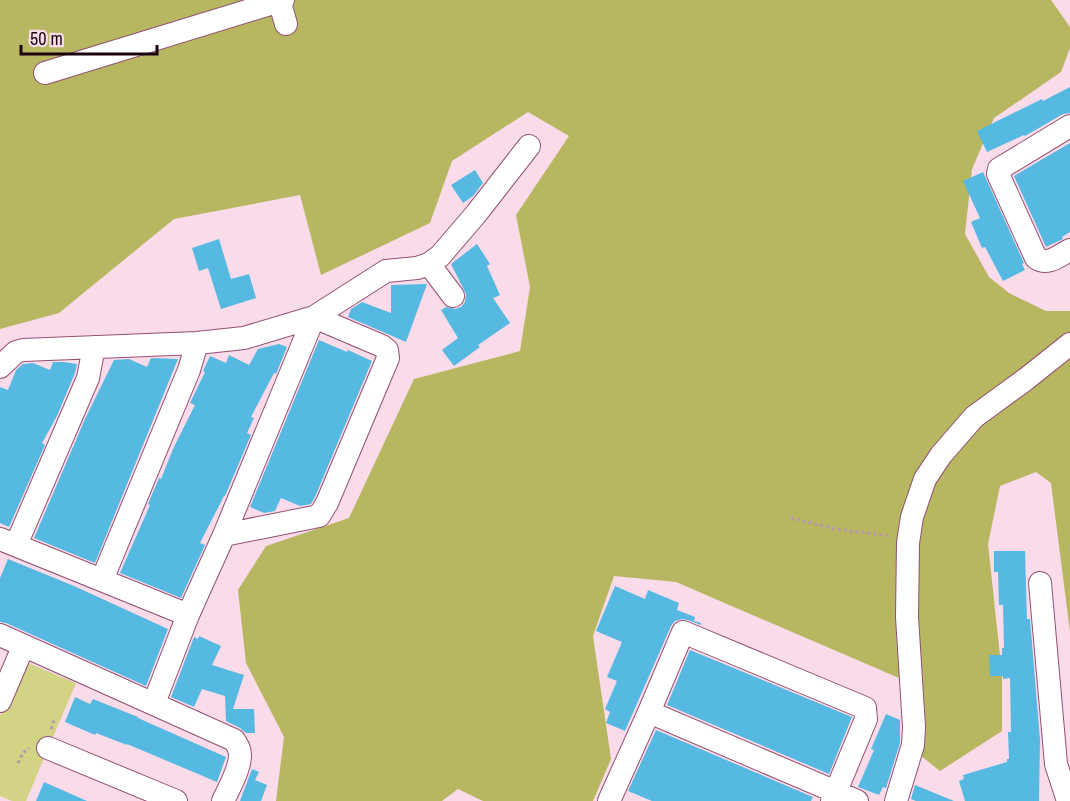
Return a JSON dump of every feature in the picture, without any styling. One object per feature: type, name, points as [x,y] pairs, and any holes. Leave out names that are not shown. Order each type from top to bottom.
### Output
[{"type":"street","points":[[45,73],[281,0],[286,24]]},
{"type":"street","points":[[1070,126],[999,169],[998,174],[1036,258],[1046,262],[1070,250]]},
{"type":"street","points":[[0,367],[16,352],[197,343],[244,338],[314,317],[386,271],[417,268],[429,264],[440,256],[529,146]]},
{"type":"street","points":[[429,264],[453,296]]},
{"type":"street","points":[[154,703],[188,615],[224,535],[314,317]]},
{"type":"street","points":[[224,535],[319,516],[327,503],[388,358],[387,350],[382,346],[314,317]]},
{"type":"street","points":[[102,580],[189,370],[197,343]]},
{"type":"street","points":[[896,801],[914,736],[907,617],[908,543],[912,517],[925,479],[941,454],[974,417],[1070,344]]},
{"type":"street","points":[[94,347],[88,378],[8,542],[188,615]]},
{"type":"street","points":[[1040,583],[1056,764],[1068,801]]},
{"type":"street","points":[[610,801],[683,632],[865,708],[866,718],[842,798],[650,712]]},
{"type":"street","points":[[0,635],[234,740],[240,749],[240,758],[223,801]]},
{"type":"street","points":[[0,701],[23,647]]},
{"type":"street","points":[[48,748],[176,801]]},
{"type":"path","points":[[791,518],[836,529],[900,538],[908,543]]},
{"type":"shaded area","points":[[0,0],[1051,0],[1070,27],[1070,48],[1061,72],[994,118],[972,169],[965,234],[989,277],[1009,293],[1046,311],[1070,311],[1070,632],[1051,483],[1036,472],[1000,486],[988,544],[1002,674],[1002,731],[940,771],[910,747],[899,678],[676,582],[614,576],[593,636],[611,759],[593,801],[483,801],[458,789],[442,801],[276,801],[284,737],[246,663],[238,590],[266,546],[349,518],[414,379],[520,351],[530,287],[516,215],[569,136],[528,112],[452,161],[430,223],[321,275],[300,195],[174,219],[59,313],[0,329]]},
{"type":"shaded area","points":[[28,663],[76,683],[26,801],[12,801],[0,796],[0,716],[21,665]]},
{"type":"building","points":[[1070,87],[1070,113],[1063,114],[1025,136],[987,152],[977,131]]},
{"type":"building","points":[[1070,143],[1070,232],[1062,237],[1063,239],[1046,247],[1014,176]]},
{"type":"building","points":[[475,170],[483,183],[473,196],[463,203],[451,185]]},
{"type":"building","points":[[983,172],[1024,263],[1022,264],[1025,270],[1003,281],[985,247],[982,248],[971,222],[980,218],[963,181]]},
{"type":"building","points":[[219,239],[231,279],[249,274],[256,298],[221,309],[208,268],[199,271],[192,248]]},
{"type":"building","points":[[477,244],[490,264],[487,266],[500,295],[493,298],[510,323],[478,345],[480,347],[454,366],[442,350],[458,338],[441,310],[446,307],[455,309],[461,307],[465,302],[466,294],[451,264]]},
{"type":"building","points":[[427,284],[406,342],[348,317],[351,309],[362,302],[391,313],[391,285]]},
{"type":"building","points":[[319,340],[372,361],[311,504],[300,506],[281,498],[275,511],[264,513],[250,507]]},
{"type":"building","points":[[279,344],[287,347],[276,374],[274,373],[251,417],[254,418],[247,433],[251,435],[225,496],[200,543],[205,545],[181,598],[120,573],[150,505],[148,504],[159,478],[161,479],[195,405],[190,403],[210,356],[226,363],[229,355],[249,365],[258,349]]},
{"type":"building","points":[[151,358],[178,359],[95,563],[34,538],[85,419],[114,360],[129,359],[147,367]]},
{"type":"building","points":[[53,362],[77,364],[75,373],[57,416],[42,443],[45,445],[9,527],[0,523],[0,387],[8,390],[16,370],[23,364],[33,363],[50,370]]},
{"type":"building","points":[[994,551],[1025,551],[1027,619],[1030,619],[1040,740],[1039,801],[965,801],[959,781],[964,779],[963,775],[1007,762],[1009,759],[1010,678],[990,676],[989,655],[1002,655],[1002,648],[1004,648],[1003,605],[999,605],[998,572],[994,572]]},
{"type":"building","points":[[8,559],[168,629],[146,686],[0,622],[0,578]]},
{"type":"building","points":[[615,586],[645,599],[648,590],[679,603],[677,610],[695,617],[694,621],[701,623],[701,625],[682,619],[675,621],[671,626],[625,731],[606,723],[610,712],[605,709],[617,681],[607,677],[622,642],[596,631]]},
{"type":"building","points":[[199,636],[221,646],[212,665],[244,675],[233,709],[254,709],[255,733],[246,733],[226,721],[225,696],[202,689],[194,707],[171,697],[194,637],[198,639]]},
{"type":"building","points":[[690,650],[852,717],[829,774],[667,705]]},
{"type":"building","points":[[75,697],[90,704],[93,699],[226,757],[217,782],[127,744],[96,733],[95,735],[65,722]]},
{"type":"building","points":[[886,714],[900,720],[900,743],[886,788],[883,787],[879,795],[858,787]]},
{"type":"building","points":[[656,730],[813,797],[811,801],[652,801],[628,791]]},
{"type":"building","points":[[252,769],[259,772],[255,780],[267,785],[261,801],[240,801]]},
{"type":"building","points":[[44,782],[87,801],[36,801]]},
{"type":"building","points":[[915,785],[954,801],[911,799]]}]
